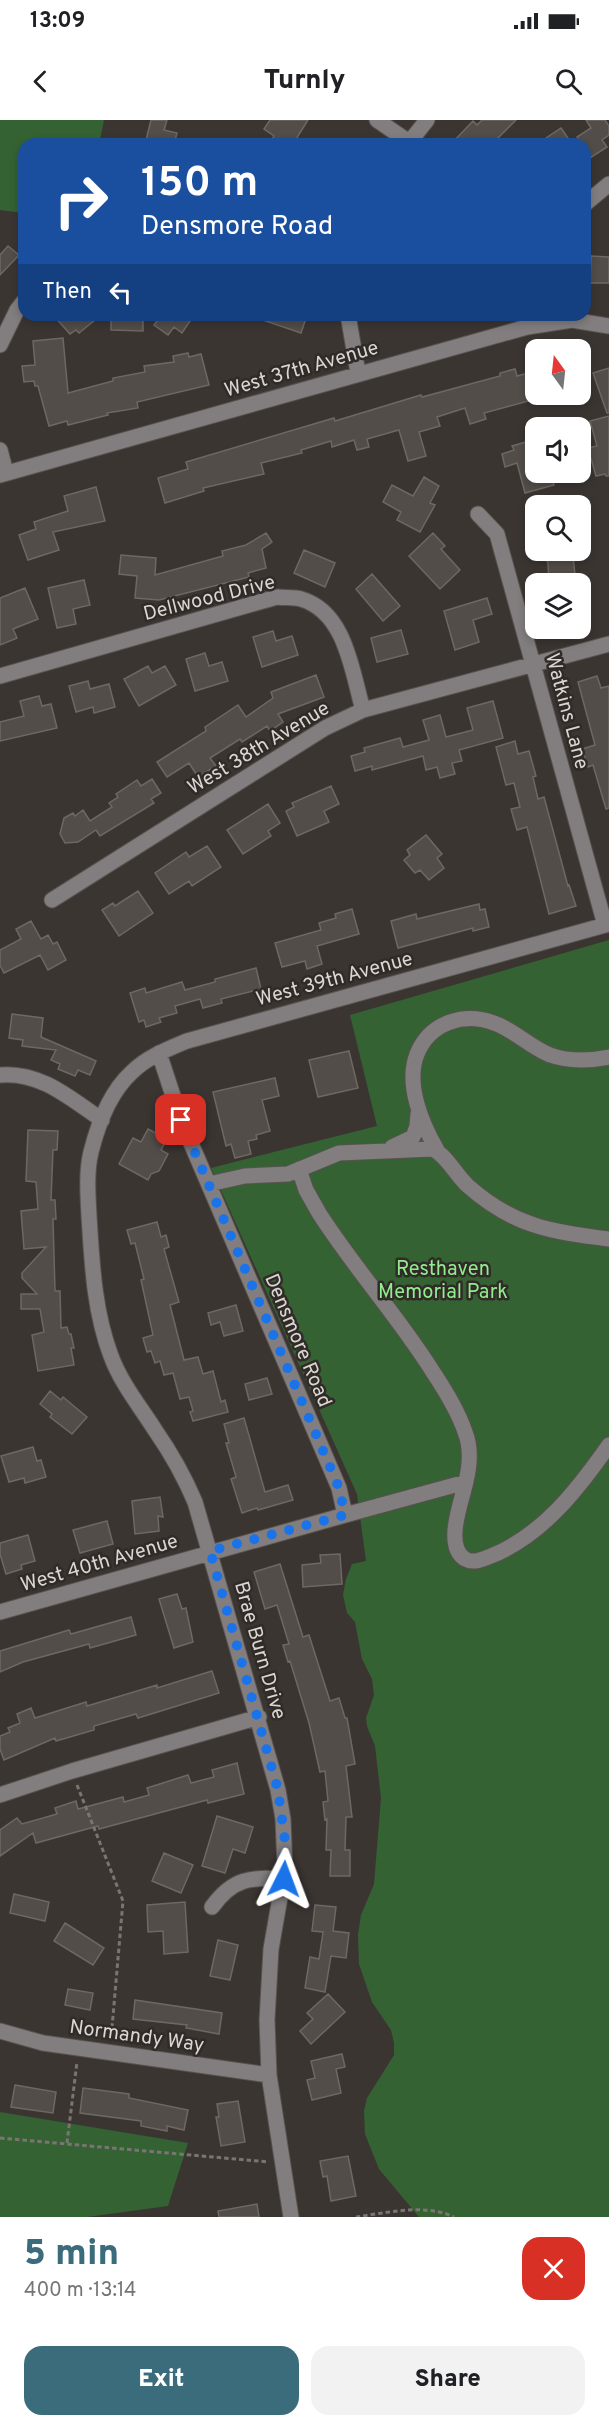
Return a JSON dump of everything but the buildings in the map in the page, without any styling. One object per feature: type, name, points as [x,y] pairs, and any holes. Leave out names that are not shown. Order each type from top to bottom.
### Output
[{"type":"street","points":[[377,120],[402,138]]},
{"type":"street","points":[[413,138],[427,120]]},
{"type":"street","points":[[591,199],[609,184]]},
{"type":"street","points":[[0,345],[18,309]]},
{"type":"street","points":[[349,321],[358,374]]},
{"type":"street","name":"West 37th Avenue","points":[[0,450],[3,474],[358,374],[527,321]]},
{"type":"street","name":"West 37th Avenue","points":[[578,321],[609,326]]},
{"type":"street","name":"Watkins Lane","points":[[478,514],[497,534],[607,924]]},
{"type":"street","name":"Dellwood Drive","points":[[0,676],[277,597],[301,599],[322,610],[340,633],[363,710]]},
{"type":"street","name":"West 38th Avenue","points":[[52,900],[324,728],[363,710],[609,644]]},
{"type":"street","name":"West 39th Avenue","points":[[102,1120],[113,1094],[132,1071],[159,1053],[187,1041],[607,924]]},
{"type":"street","points":[[609,1058],[568,1060],[539,1050],[494,1023],[475,1018],[453,1020],[438,1027],[419,1049],[413,1071],[418,1105],[428,1134],[437,1150],[465,1183],[506,1214],[543,1229],[609,1239]]},
{"type":"street","name":"Densmore Road","points":[[159,1053],[174,1103],[339,1488],[345,1515]]},
{"type":"street","points":[[0,1076],[9,1074],[44,1081],[102,1120]]},
{"type":"street","points":[[381,1151],[413,1137],[417,1126],[418,1105]]},
{"type":"street","name":"Brae Burn Drive","points":[[102,1120],[90,1154],[88,1194],[92,1266],[100,1321],[111,1357],[132,1397],[183,1475],[195,1502],[273,1767],[283,1819],[285,1869],[271,1949],[267,1994],[269,2075],[291,2217]]},
{"type":"street","points":[[209,1184],[251,1175],[281,1176],[339,1153],[437,1150]]},
{"type":"street","points":[[299,1169],[306,1190],[324,1221],[415,1344],[453,1406],[468,1442],[466,1482],[456,1521],[456,1540],[462,1556],[474,1561],[503,1550],[534,1530],[573,1493],[609,1445]]},
{"type":"street","points":[[210,1551],[466,1482]]},
{"type":"street","name":"West 40th Avenue","points":[[0,1612],[210,1551]]},
{"type":"street","points":[[0,1795],[72,1771],[259,1717]]},
{"type":"street","points":[[212,1906],[225,1890],[242,1881],[254,1877],[284,1879]]},
{"type":"street","name":"Normandy Way","points":[[0,2031],[43,2043],[79,2049],[269,2075]]},
{"type":"path","points":[[72,1771],[123,1901],[110,2053]]},
{"type":"path","points":[[67,2143],[79,2049]]},
{"type":"path","points":[[0,2138],[283,2164]]},
{"type":"path","points":[[356,2217],[417,2210],[446,2213],[454,2217]]},
{"type":"green space","points":[[0,120],[104,120],[100,138],[18,138],[18,212],[0,210]]},
{"type":"green space","name":"Resthaven Memorial Park","points":[[609,940],[609,2217],[419,2217],[379,2169],[365,2134],[364,2111],[367,2098],[394,2055],[394,2043],[391,2030],[372,2002],[359,1964],[358,1935],[361,1915],[374,1884],[381,1798],[375,1746],[366,1718],[374,1695],[372,1679],[362,1659],[355,1622],[347,1613],[343,1595],[352,1564],[366,1561],[357,1494],[211,1168],[377,1126],[350,1015]]},
{"type":"green space","points":[[0,2112],[188,2143],[168,2206],[87,2217],[0,2217]]},
{"type":"route","points":[[181,1120],[339,1488],[345,1515],[210,1551],[273,1767],[283,1819],[284,1879]]}]
